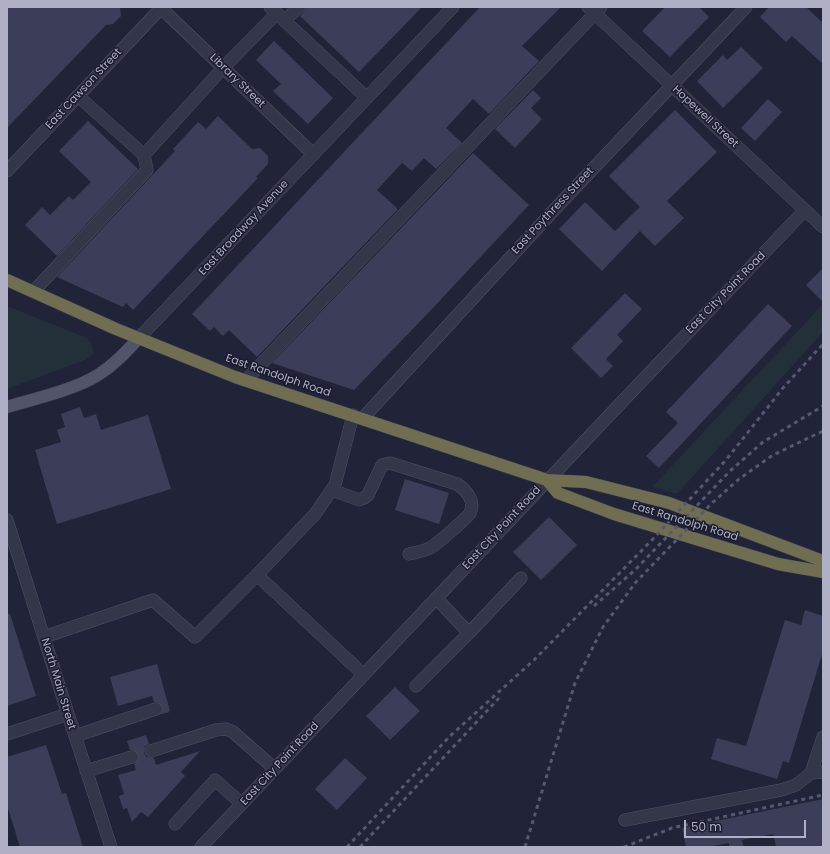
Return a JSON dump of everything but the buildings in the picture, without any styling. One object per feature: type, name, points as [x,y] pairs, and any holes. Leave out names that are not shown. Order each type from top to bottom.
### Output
[{"type":"highway","name":"East Randolph Road","points":[[7,280],[139,338],[246,380],[547,480],[586,482],[669,503],[823,561]]},
{"type":"highway","name":"East Randolph Road","points":[[547,480],[558,492],[614,514],[778,564],[823,572]]},
{"type":"main road","name":"East Broadway Avenue","points":[[7,407],[77,385],[97,376],[115,363],[139,338]]},
{"type":"street","name":"Library Street","points":[[161,7],[314,154]]},
{"type":"street","name":"East Cawson Street","points":[[7,171],[161,7]]},
{"type":"street","points":[[144,155],[223,68],[277,13],[299,7]]},
{"type":"street","name":"East Broadway Avenue","points":[[139,338],[453,7]]},
{"type":"street","name":"East Poythress Street","points":[[358,417],[746,7]]},
{"type":"street","points":[[246,380],[595,9]]},
{"type":"street","name":"Hopewell Street","points":[[595,9],[671,86],[823,227]]},
{"type":"street","points":[[277,13],[367,98]]},
{"type":"street","points":[[33,292],[147,170],[144,155],[78,96]]},
{"type":"street","name":"East City Point Road","points":[[201,847],[547,480],[805,210]]},
{"type":"street","points":[[44,637],[153,600],[196,637],[315,514],[335,484],[358,417]]},
{"type":"street","points":[[332,490],[359,500],[364,498],[368,495],[378,471],[382,466],[390,463],[458,484],[470,496],[472,505],[470,513],[432,547],[423,551],[409,554]]},
{"type":"street","name":"North Main Street","points":[[7,520],[111,847]]},
{"type":"street","points":[[257,575],[364,675]]},
{"type":"street","points":[[416,686],[521,578]]},
{"type":"street","points":[[436,598],[469,633]]},
{"type":"street","points":[[75,736],[156,709]]},
{"type":"street","points":[[7,734],[68,714]]},
{"type":"street","points":[[151,751],[216,730],[226,729],[233,732],[275,769]]},
{"type":"street","points":[[625,820],[781,790],[796,784],[810,773],[823,737]]},
{"type":"street","points":[[86,771],[132,757]]},
{"type":"street","points":[[810,773],[823,772]]},
{"type":"street","points":[[174,824],[215,780],[242,804]]},
{"type":"shaded area","points":[[823,304],[823,332],[677,494],[652,487]]},
{"type":"shaded area","points":[[7,306],[87,338],[92,344],[93,354],[85,360],[7,389]]},
{"type":"tunnel","points":[[156,709],[169,706]]},
{"type":"tunnel","points":[[132,757],[151,751]]},
{"type":"railway","points":[[347,847],[449,737],[534,660],[651,541],[726,460],[783,388],[823,344]]},
{"type":"railway","points":[[594,606],[635,570],[730,471],[763,442],[823,406]]},
{"type":"railway","points":[[525,847],[575,683],[603,627],[636,582],[711,504],[739,479],[773,455],[823,431]]},
{"type":"railway","points":[[360,847],[499,698]]},
{"type":"railway","points":[[624,847],[672,828],[823,795]]}]
